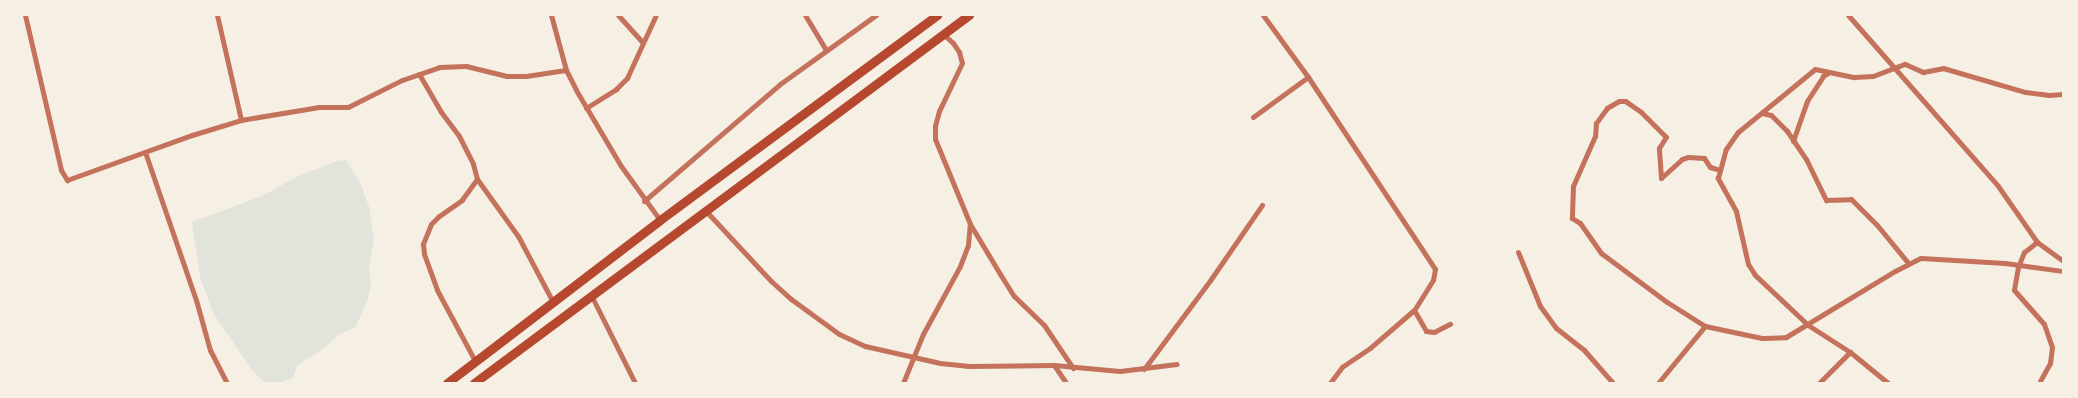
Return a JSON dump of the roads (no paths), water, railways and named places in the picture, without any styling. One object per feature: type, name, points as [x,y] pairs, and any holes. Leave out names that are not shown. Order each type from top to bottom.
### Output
[{"type":"highway","points":[[447,383],[660,220],[937,15]]},
{"type":"highway","points":[[474,383],[591,294],[969,15]]},
{"type":"street","points":[[25,15],[64,176],[67,180],[72,180],[145,152],[241,120],[319,107],[348,107],[419,74],[454,65],[507,76],[540,75],[566,70]]},
{"type":"street","points":[[217,15],[241,120]]},
{"type":"street","points":[[551,15],[566,70],[586,108],[644,201],[660,220]]},
{"type":"street","points":[[618,15],[642,42]]},
{"type":"street","points":[[586,108],[622,83],[656,15]]},
{"type":"street","points":[[805,15],[826,50]]},
{"type":"street","points":[[644,201],[780,84],[876,15]]},
{"type":"street","points":[[1263,15],[1308,77],[1435,269],[1433,280],[1414,310],[1370,348],[1342,367],[1330,383]]},
{"type":"street","points":[[1848,15],[1998,186],[2037,242],[2063,261]]},
{"type":"street","points":[[943,34],[960,52],[962,63],[939,111],[934,126],[935,139],[970,224],[1014,296],[1044,325],[1073,368]]},
{"type":"street","points":[[1888,383],[1850,352],[1808,325],[1755,275],[1748,264],[1736,210],[1720,184],[1720,170],[1726,149],[1738,132],[1815,69],[1854,77],[1873,76],[1906,64],[1923,72],[1942,68],[2025,92],[2049,95],[2063,94]]},
{"type":"street","points":[[1793,141],[1807,101],[1823,76],[1828,73]]},
{"type":"street","points":[[419,74],[440,112],[459,136],[473,164],[477,179],[518,236],[553,302]]},
{"type":"street","points":[[1253,117],[1308,77]]},
{"type":"street","points":[[1720,170],[1710,167],[1704,158],[1688,157],[1682,159],[1661,178],[1659,148],[1666,137],[1641,112],[1624,101],[1619,101],[1607,108],[1596,123],[1595,136],[1573,186],[1572,218],[1580,223],[1601,253],[1667,302],[1705,326],[1774,339],[1786,337],[1808,325],[1921,258],[2005,263],[2018,267],[2063,271]]},
{"type":"street","points":[[1762,113],[1770,116],[1787,131],[1806,158],[1826,200],[1851,198],[1877,225],[1909,264]]},
{"type":"street","points":[[145,152],[196,300],[210,350],[227,383]]},
{"type":"street","points":[[475,362],[437,290],[424,254],[423,244],[431,224],[462,200],[477,179]]},
{"type":"street","points":[[1143,370],[1211,279],[1262,205]]},
{"type":"street","points":[[704,210],[771,281],[812,316],[839,334],[865,346],[912,358],[967,366],[1054,365],[1120,371],[1143,370],[1177,364]]},
{"type":"street","points":[[903,383],[912,358],[960,266],[968,245],[970,224]]},
{"type":"street","points":[[2037,242],[2024,252],[2018,267],[2014,290],[2044,324],[2052,347],[2050,363],[2039,383]]},
{"type":"street","points":[[1518,252],[1540,306],[1556,328],[1584,350],[1613,383]]},
{"type":"street","points":[[591,294],[635,383]]},
{"type":"street","points":[[1414,310],[1426,331],[1434,332],[1450,324]]},
{"type":"street","points":[[1658,383],[1705,326]]},
{"type":"street","points":[[1819,383],[1850,352]]},
{"type":"street","points":[[1054,365],[1066,383]]}]
